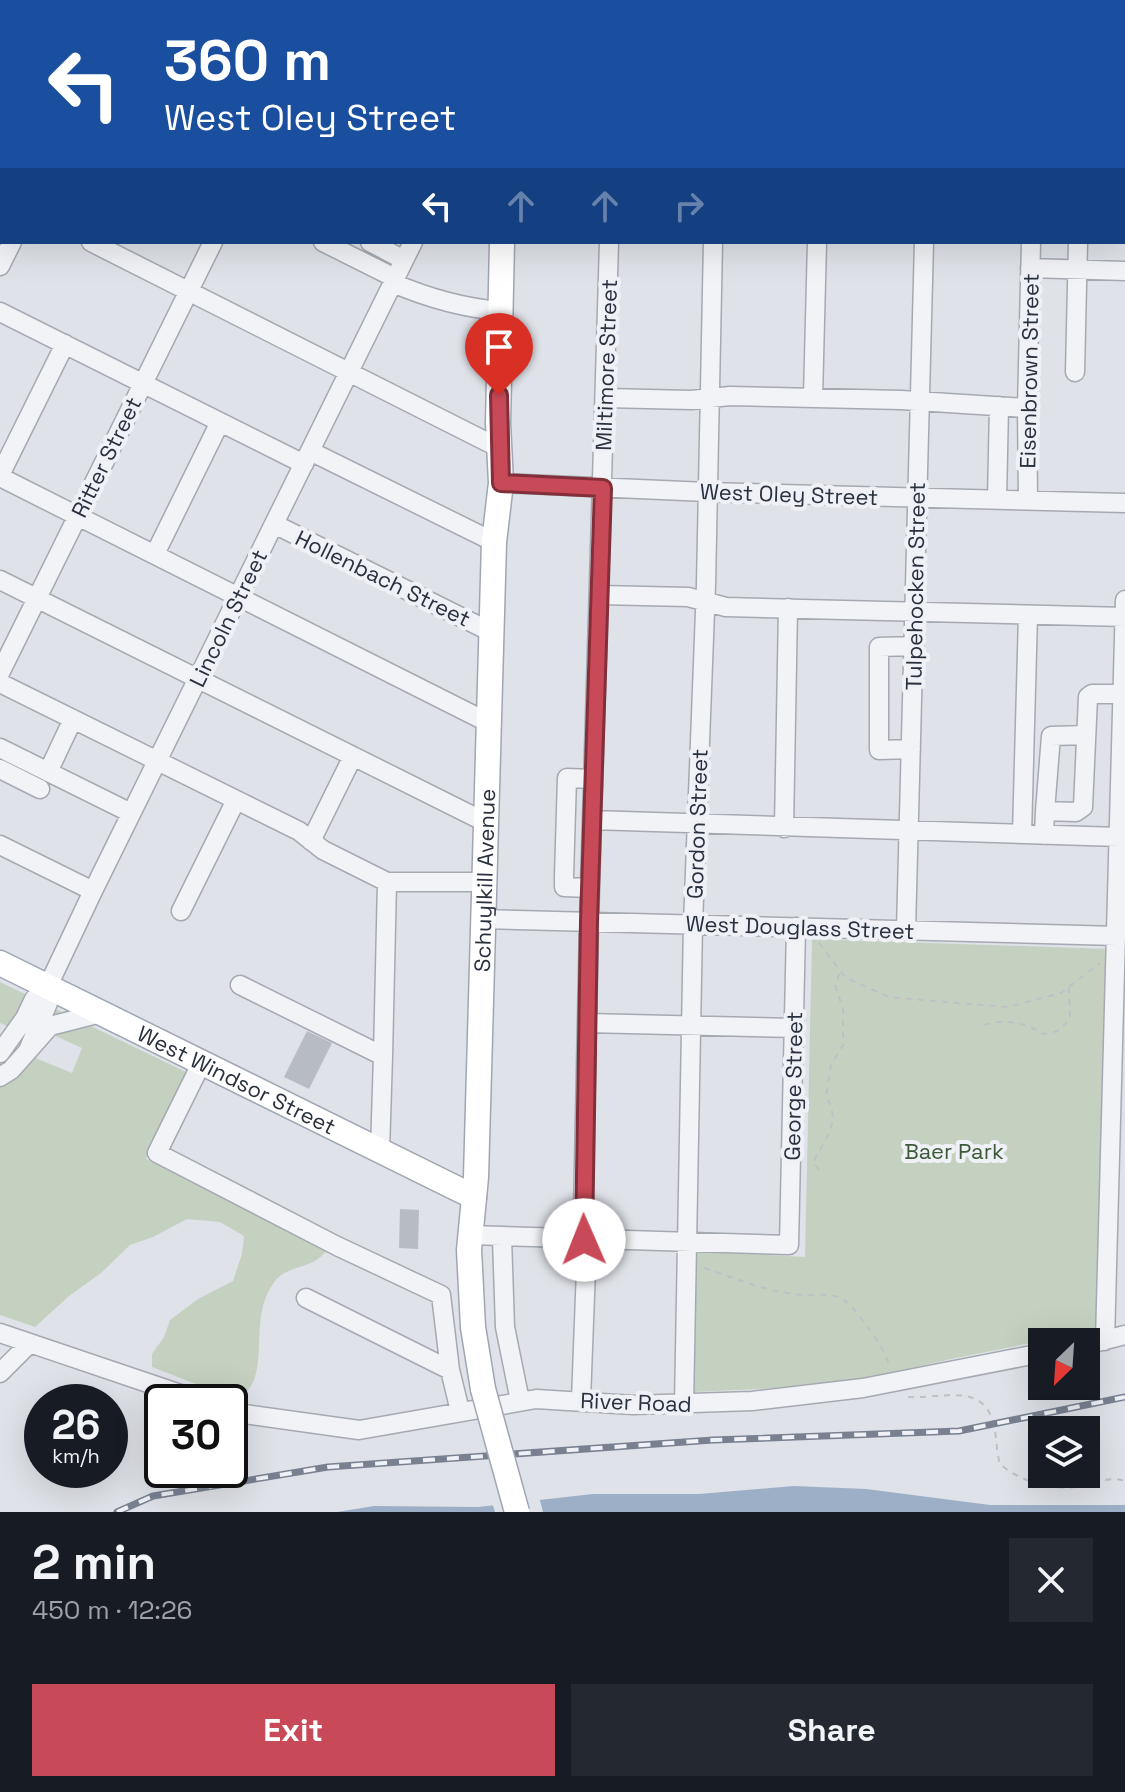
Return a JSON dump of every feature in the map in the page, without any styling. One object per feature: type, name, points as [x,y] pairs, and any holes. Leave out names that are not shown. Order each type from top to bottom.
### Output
[{"type":"main road","name":"Schuylkill Avenue","points":[[502,244],[501,483],[494,542],[474,1197],[487,1237],[473,1327],[483,1389],[517,1512]]},
{"type":"main road","name":"West Windsor Street","points":[[0,963],[46,990],[101,1013],[474,1197]]},
{"type":"street","points":[[0,266],[11,244]]},
{"type":"street","points":[[95,244],[499,448]]},
{"type":"street","name":"Ritter Street","points":[[0,673],[212,244]]},
{"type":"street","points":[[327,244],[424,297],[474,309],[501,311]]},
{"type":"street","points":[[375,244],[404,260]]},
{"type":"street","name":"Lincoln Street","points":[[0,1053],[25,1018],[34,999],[46,990],[412,244]]},
{"type":"street","name":"Miltimore Street","points":[[581,1400],[586,1269],[589,921],[609,244]]},
{"type":"street","name":"Gordon Street","points":[[684,1405],[693,924],[713,244]]},
{"type":"street","points":[[813,398],[817,244]]},
{"type":"street","name":"Tulpehocken Street","points":[[906,930],[924,244]]},
{"type":"street","name":"Eisenbrown Street","points":[[1028,500],[1031,244]]},
{"type":"street","points":[[1075,372],[1078,244]]},
{"type":"street","points":[[1030,268],[1125,271]]},
{"type":"street","points":[[0,312],[220,422],[307,457],[494,542]]},
{"type":"street","points":[[65,344],[0,476],[489,723]]},
{"type":"street","points":[[605,398],[691,400],[730,396],[920,401],[1027,408]]},
{"type":"street","points":[[997,500],[999,406]]},
{"type":"street","points":[[155,554],[220,422]]},
{"type":"street","name":"West Oley Street","points":[[501,483],[1125,503]]},
{"type":"street","name":"Hollenbach Street","points":[[274,524],[491,632]]},
{"type":"street","points":[[0,580],[485,822]]},
{"type":"street","points":[[599,595],[688,597],[726,607],[1125,617]]},
{"type":"street","points":[[1105,1341],[1116,1253],[1116,943],[1125,600]]},
{"type":"street","points":[[784,828],[788,608]]},
{"type":"street","points":[[1022,834],[1028,615]]},
{"type":"street","points":[[911,749],[879,750],[879,647],[914,646]]},
{"type":"street","points":[[0,683],[299,831],[323,850],[387,882],[483,882]]},
{"type":"street","points":[[1045,811],[1076,812],[1083,807],[1088,697],[1092,694],[1123,694]]},
{"type":"street","points":[[44,780],[73,719]]},
{"type":"street","points":[[1025,730],[1046,730],[1051,736],[1044,835]]},
{"type":"street","points":[[1051,736],[1086,735]]},
{"type":"street","points":[[0,748],[44,780]]},
{"type":"street","points":[[311,841],[353,756]]},
{"type":"street","points":[[0,769],[44,780],[131,813]]},
{"type":"street","points":[[590,888],[564,887],[565,834],[567,778],[593,779]]},
{"type":"street","points":[[181,911],[236,800]]},
{"type":"street","points":[[592,820],[1119,837]]},
{"type":"street","points":[[0,845],[93,891]]},
{"type":"street","points":[[380,1151],[387,882]]},
{"type":"street","name":"West Douglass Street","points":[[482,919],[906,930],[1116,943]]},
{"type":"street","name":"George Street","points":[[687,1242],[789,1245],[794,1028],[801,927]]},
{"type":"street","points":[[240,985],[383,1056]]},
{"type":"street","name":"Lincoln Street","points":[[29,1048],[48,1003],[46,990]]},
{"type":"street","name":"Lincoln Street","points":[[0,1077],[11,1070],[50,1026],[101,1013]]},
{"type":"street","points":[[587,1023],[794,1028]]},
{"type":"street","points":[[202,1062],[157,1153],[337,1246],[441,1295],[450,1370],[460,1411]]},
{"type":"street","points":[[487,1237],[687,1242]]},
{"type":"street","name":"Schuylkill Avenue","points":[[487,1237],[520,1401]]},
{"type":"street","points":[[306,1298],[450,1370]]},
{"type":"street","points":[[0,1333],[154,1384]]},
{"type":"street","points":[[1100,1342],[1125,1335]]},
{"type":"street","points":[[0,1373],[29,1344]]},
{"type":"street","name":"River Road","points":[[248,1415],[359,1430],[520,1401],[581,1400],[633,1405],[684,1405],[752,1401],[863,1388],[1028,1356]]},
{"type":"path","points":[[801,927],[846,978],[889,997],[1008,1007],[1061,993],[1116,943]]},
{"type":"path","points":[[819,1170],[813,1163],[832,1132],[832,1105],[826,1097],[831,1065],[843,1045],[843,1009],[835,985],[841,972]]},
{"type":"path","points":[[984,1025],[996,1021],[1028,1024],[1044,1034],[1058,1031],[1070,1019],[1069,987]]},
{"type":"path","points":[[688,1263],[774,1291],[832,1295],[843,1300],[883,1348],[889,1360],[893,1392],[898,1396],[928,1398],[964,1395],[982,1401],[994,1424],[1000,1464],[1022,1478],[1047,1485],[1077,1487],[1116,1478],[1125,1481]]},
{"type":"green space","name":"Baer Park","points":[[812,939],[1110,949],[1097,1328],[1028,1328],[1028,1344],[842,1385],[693,1392],[695,1251],[805,1257]]},
{"type":"green space","points":[[0,982],[188,1073],[146,1159],[261,1213],[327,1249],[316,1260],[280,1276],[268,1293],[261,1318],[257,1369],[248,1390],[248,1384],[196,1384],[152,1367],[152,1354],[164,1337],[170,1320],[198,1299],[233,1281],[244,1236],[220,1222],[187,1219],[130,1245],[35,1327],[0,1315],[0,1043],[22,1052],[29,1036],[0,1023]],"holes":[[[40,1029],[82,1048],[72,1073],[28,1055]]]},
{"type":"water","points":[[794,1486],[866,1489],[990,1505],[1125,1505],[1125,1512],[337,1512],[374,1506],[478,1507],[593,1494],[699,1494]]},
{"type":"pier","points":[[539,1497],[543,1512],[495,1512],[492,1502]]},
{"type":"building","points":[[307,1031],[332,1043],[309,1089],[284,1077]]},
{"type":"building","points":[[400,1209],[419,1210],[418,1249],[399,1248]]},
{"type":"railway","points":[[117,1512],[153,1496],[328,1467],[713,1440],[959,1431],[1125,1397]]},
{"type":"route","points":[[499,395],[501,483],[603,488],[589,921],[584,1240]]}]
